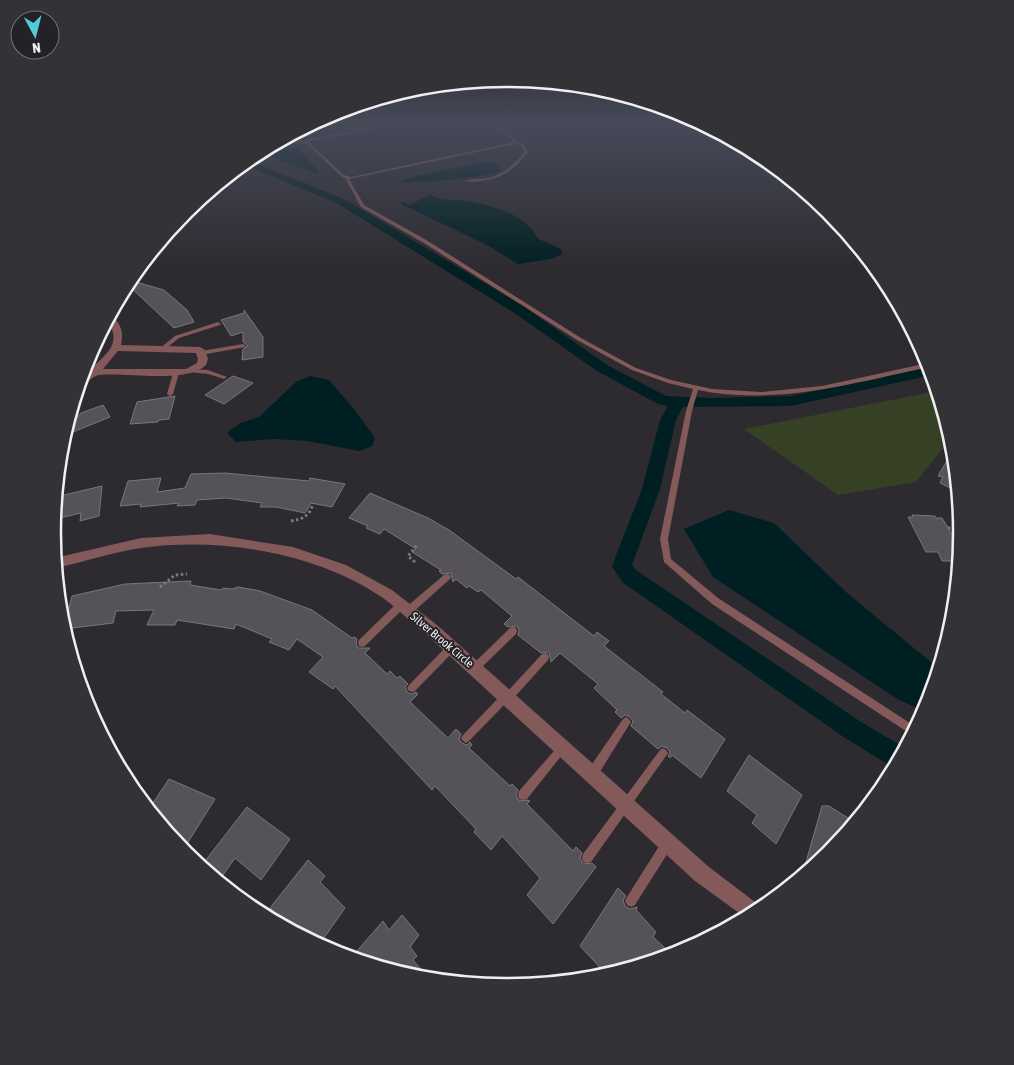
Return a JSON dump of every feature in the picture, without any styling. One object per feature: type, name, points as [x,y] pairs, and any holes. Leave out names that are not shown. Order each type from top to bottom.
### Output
[{"type":"street","points":[[92,370],[107,360],[116,348],[118,331],[115,322]]},
{"type":"street","points":[[92,371],[176,373],[191,370],[201,365],[203,359],[200,350],[116,348]]},
{"type":"street","name":"Silver Brook Circle","points":[[62,562],[141,543],[210,539],[293,552],[341,569],[387,594],[432,630],[450,649],[507,697],[702,874],[747,908]]},
{"type":"lane","points":[[336,171],[347,178],[383,171]]},
{"type":"lane","points":[[466,182],[504,176],[510,171]]},
{"type":"lane","points":[[347,178],[362,206],[426,242],[579,338],[634,369],[670,382],[712,391],[761,394],[822,388],[921,367]]},
{"type":"lane","points":[[162,349],[177,337],[218,324]]},
{"type":"lane","points":[[201,352],[243,346]]},
{"type":"lane","points":[[191,370],[208,372],[224,377]]},
{"type":"lane","points":[[170,394],[176,373]]},
{"type":"lane","points":[[696,388],[689,411],[664,539],[667,560],[715,601],[908,727]]},
{"type":"lane","points":[[362,643],[404,608],[447,577]]},
{"type":"lane","points":[[474,668],[513,630]]},
{"type":"lane","points":[[412,688],[450,649]]},
{"type":"lane","points":[[466,738],[545,656]]},
{"type":"lane","points":[[592,774],[626,722]]},
{"type":"lane","points":[[523,794],[563,747]]},
{"type":"lane","points":[[587,858],[663,753]]},
{"type":"lane","points":[[631,901],[668,842]]},
{"type":"path","points":[[292,522],[303,520],[309,515],[313,503]]},
{"type":"path","points":[[948,528],[953,528]]},
{"type":"path","points":[[415,562],[408,556],[417,545]]},
{"type":"path","points":[[160,587],[175,575],[187,574]]},
{"type":"green space","points":[[930,392],[938,417],[944,447],[916,482],[838,495],[744,429]]},
{"type":"water","points":[[309,171],[318,171],[320,173]]},
{"type":"water","points":[[442,171],[500,171],[482,176],[450,180],[399,181]]},
{"type":"water","points":[[430,195],[446,200],[463,200],[478,203],[508,212],[526,223],[538,239],[561,249],[563,254],[551,259],[518,264],[487,245],[399,203],[404,202],[409,205]]},
{"type":"water","points":[[310,376],[329,380],[354,409],[375,438],[372,446],[359,451],[308,441],[274,439],[236,442],[227,433],[240,423],[259,417],[296,382]]},
{"type":"water","points":[[729,510],[774,523],[846,592],[933,664],[917,708],[899,700],[713,577],[684,529]]},
{"type":"building","points":[[138,283],[164,290],[187,310],[194,322],[174,328],[133,290]]},
{"type":"building","points":[[244,310],[263,337],[263,357],[242,360],[243,349],[248,346],[243,342],[243,332],[231,336],[221,320],[244,313]]},
{"type":"building","points":[[233,376],[253,383],[224,404],[205,395]]},
{"type":"building","points":[[175,396],[169,419],[159,420],[158,422],[130,424],[137,402]]},
{"type":"building","points":[[103,405],[110,417],[73,432],[76,417],[81,413]]},
{"type":"building","points":[[947,461],[950,488],[940,483],[943,477],[938,476]]},
{"type":"building","points":[[225,473],[309,481],[310,478],[345,484],[332,507],[311,503],[305,513],[276,507],[260,507],[262,503],[226,498],[197,500],[195,505],[177,506],[179,503],[140,507],[141,504],[120,506],[128,481],[161,478],[157,492],[185,488],[191,474]]},
{"type":"building","points":[[102,486],[99,516],[80,521],[81,513],[61,518],[63,495]]},
{"type":"building","points":[[370,493],[428,518],[449,530],[516,579],[518,577],[594,636],[597,632],[609,641],[604,646],[663,692],[661,694],[685,713],[687,710],[725,739],[701,778],[672,755],[670,758],[668,756],[670,752],[667,748],[662,746],[658,749],[631,726],[633,721],[630,717],[625,715],[621,718],[615,712],[617,710],[594,688],[598,684],[560,653],[551,662],[549,652],[541,653],[518,635],[519,630],[517,626],[508,627],[504,624],[512,616],[481,590],[478,592],[469,586],[467,588],[456,579],[453,582],[451,573],[442,574],[439,571],[441,570],[412,552],[416,549],[384,529],[380,534],[366,528],[368,526],[349,518]]},
{"type":"building","points":[[912,515],[942,518],[953,536],[952,561],[942,561],[938,552],[926,552],[908,517],[913,517]]},
{"type":"building","points":[[191,581],[190,585],[221,590],[223,588],[232,589],[238,587],[260,591],[312,610],[352,638],[357,639],[356,644],[358,648],[370,648],[365,653],[387,674],[390,671],[397,678],[400,676],[408,684],[405,687],[407,692],[411,694],[416,692],[418,694],[410,702],[448,738],[456,729],[461,734],[459,739],[462,743],[467,745],[470,742],[472,745],[469,748],[510,786],[512,784],[518,790],[516,795],[519,801],[530,801],[527,804],[573,851],[576,847],[582,853],[580,858],[583,864],[592,863],[596,867],[553,924],[527,895],[540,878],[502,836],[491,850],[474,832],[476,829],[435,786],[432,790],[335,686],[333,689],[309,672],[323,657],[297,639],[289,650],[269,642],[272,639],[236,624],[234,629],[177,620],[175,625],[147,625],[154,610],[116,611],[113,623],[72,628],[68,611],[72,596],[125,584]]},
{"type":"building","points":[[749,755],[802,795],[776,844],[752,823],[757,815],[727,791]]},
{"type":"building","points":[[169,779],[215,799],[187,843],[153,804]]},
{"type":"building","points":[[822,806],[829,806],[848,818],[822,848],[806,864]]},
{"type":"building","points":[[247,807],[290,839],[261,880],[235,858],[223,875],[205,861]]},
{"type":"building","points":[[308,860],[325,876],[320,882],[345,908],[324,938],[284,919],[270,908]]},
{"type":"building","points":[[618,888],[626,896],[623,900],[625,906],[630,909],[637,907],[636,910],[656,932],[653,937],[666,949],[601,968],[580,946]]},
{"type":"building","points":[[402,915],[419,935],[410,947],[417,956],[413,960],[422,970],[356,952],[383,921],[389,930]]},
{"type":"waterway","points":[[266,171],[342,202],[518,309],[602,368],[663,401],[678,402]]},
{"type":"waterway","points":[[678,402],[711,403],[791,401],[923,373]]},
{"type":"waterway","points":[[678,402],[668,420],[651,489],[622,566],[629,576],[853,730],[893,755]]}]
